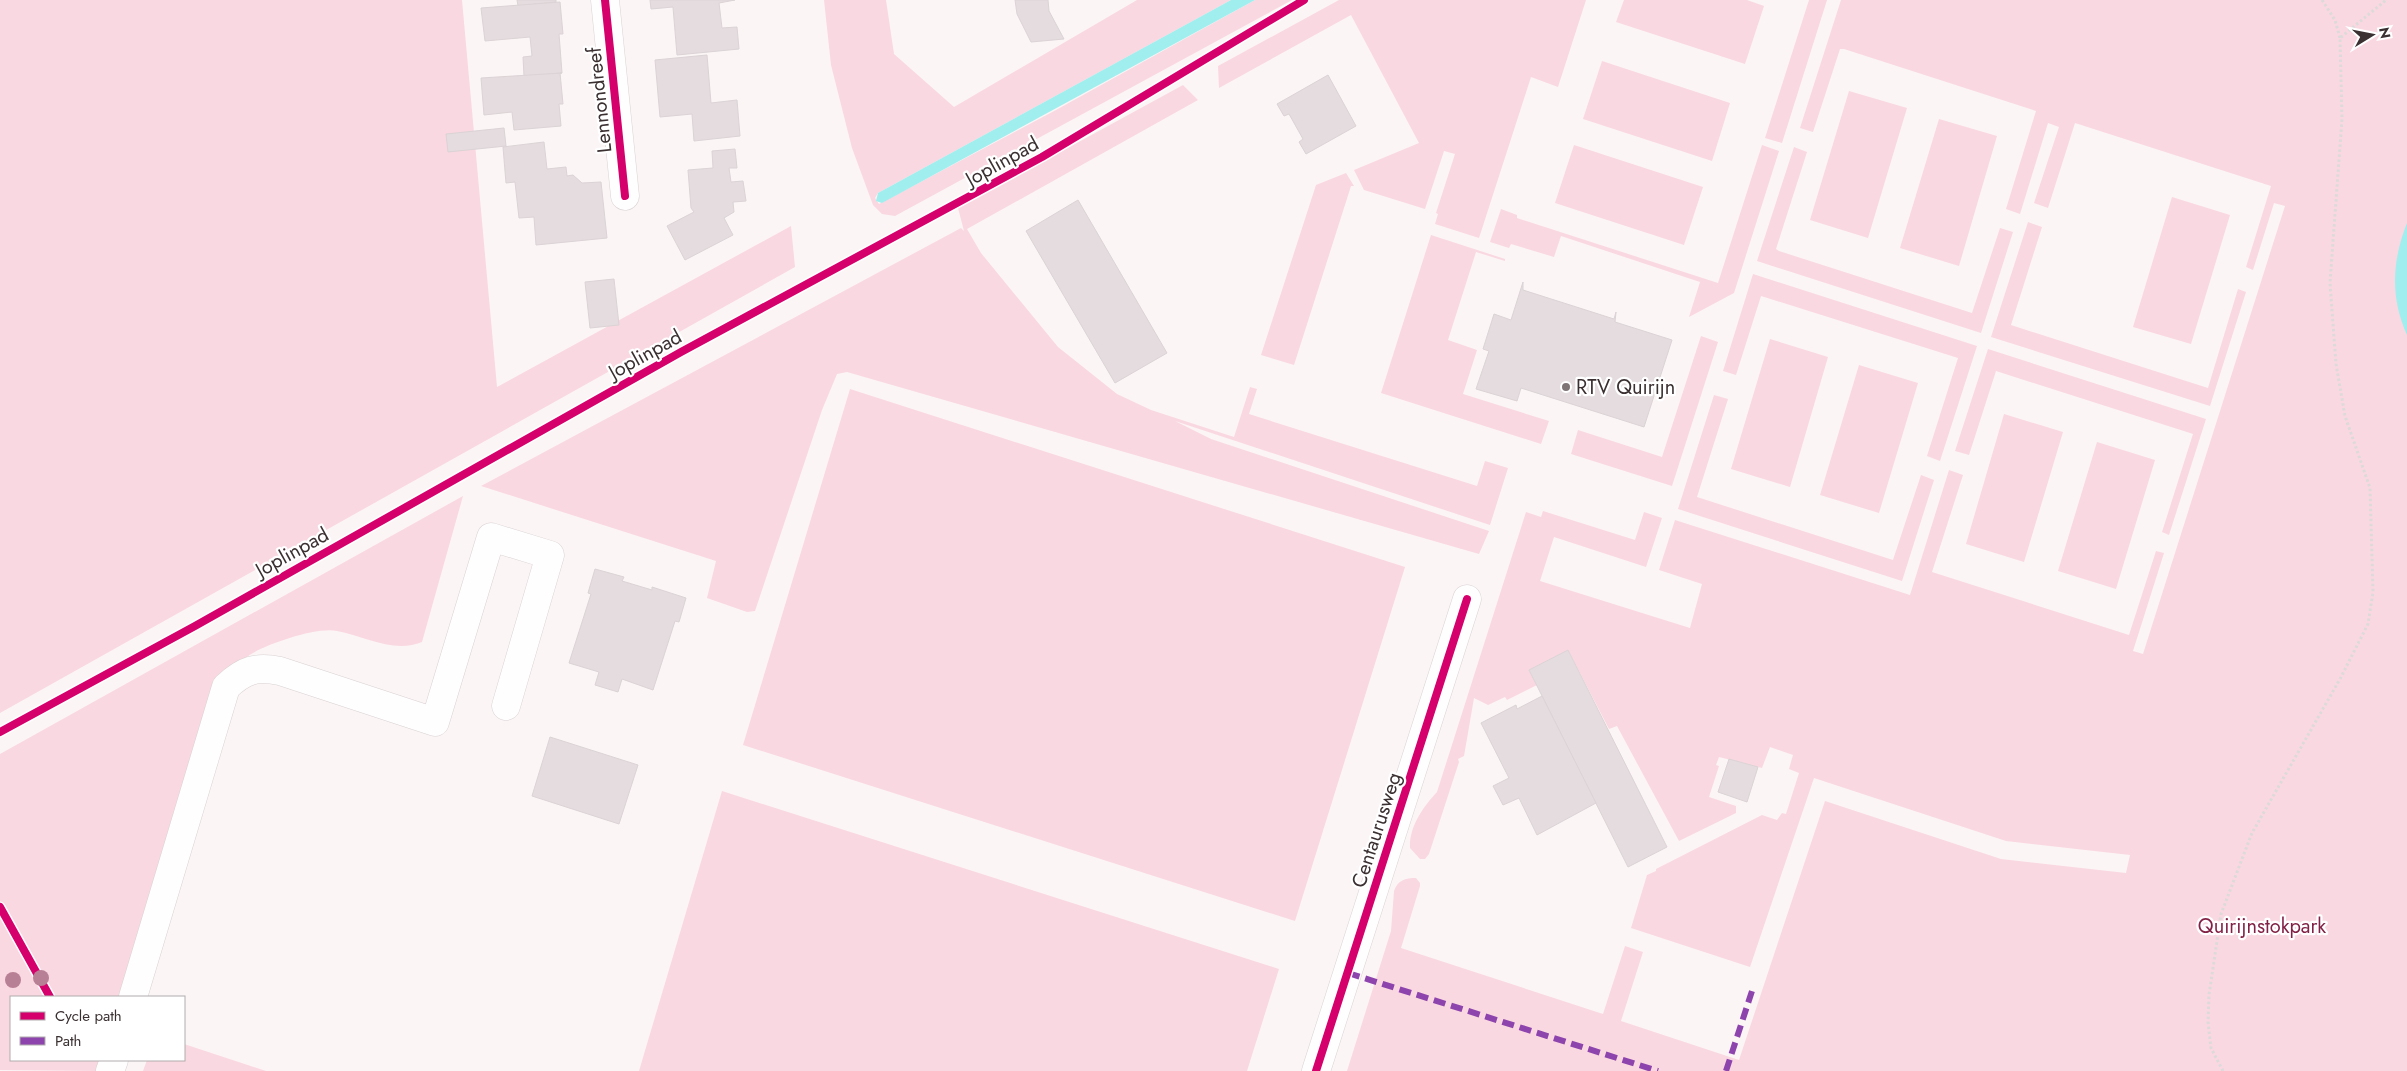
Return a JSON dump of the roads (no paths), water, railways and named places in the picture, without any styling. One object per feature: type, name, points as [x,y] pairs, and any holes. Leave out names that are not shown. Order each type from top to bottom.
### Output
[{"type":"street","name":"Lennondreef","points":[[605,0],[625,196]]},
{"type":"street","points":[[133,996],[226,687],[238,676],[261,667],[280,671],[435,722],[491,537],[550,555],[506,706]]},
{"type":"street","name":"Centaurusweg","points":[[1316,1071],[1467,599]]},
{"type":"water","points":[[1231,0],[1255,0],[882,203],[876,201],[878,193]]},
{"type":"water","points":[[2407,223],[2407,335],[2398,307],[2395,279],[2398,251]]},
{"type":"place","name":"RTV Quirijn","points":[[1566,387]]},
{"type":"park label","name":"Quirijnstokpark","points":[[2262,926]]}]
